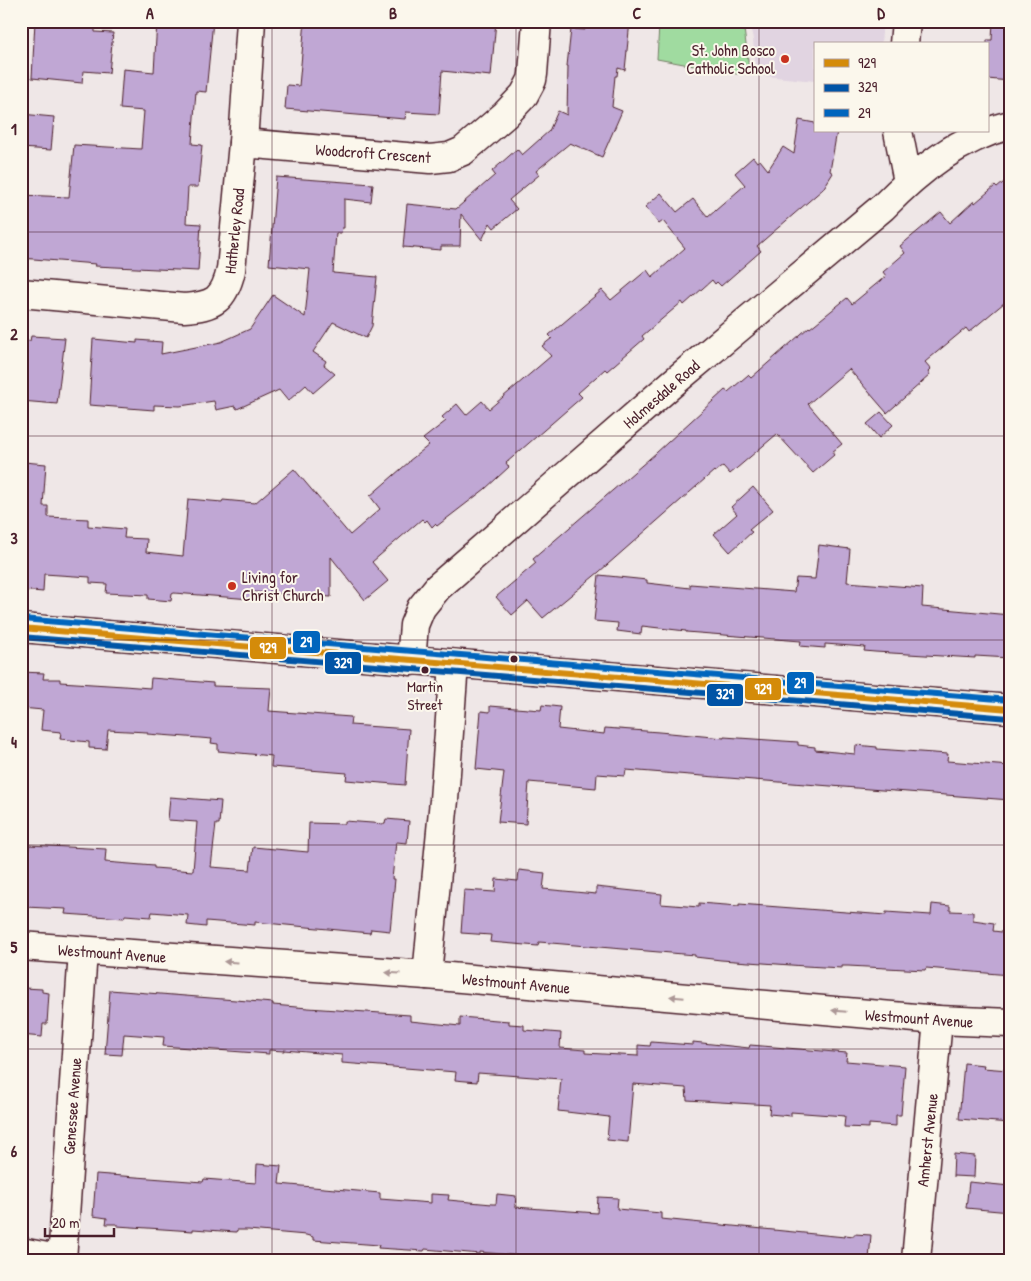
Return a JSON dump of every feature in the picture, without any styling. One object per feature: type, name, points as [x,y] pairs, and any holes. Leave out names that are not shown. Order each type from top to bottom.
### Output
[{"type":"street","name":"Hatherley Road","points":[[21,293],[184,308],[200,307],[216,301],[224,292],[231,270],[244,143],[251,21]]},
{"type":"street","name":"Woodcroft Crescent","points":[[244,143],[430,159],[449,157],[463,151],[505,115],[524,95],[533,74],[537,21]]},
{"type":"street","points":[[904,42],[906,21]]},
{"type":"street","name":"Holmesdale Road","points":[[988,131],[1010,125]]},
{"type":"street","points":[[898,132],[908,182]]},
{"type":"street","name":"Holmesdale Road","points":[[411,661],[414,625],[421,608],[438,587],[674,382],[883,207],[908,182],[953,148],[987,132]]},
{"type":"street","points":[[21,628],[1010,710]]},
{"type":"street","points":[[427,975],[444,800],[454,664]]},
{"type":"street","name":"Westmount Avenue","points":[[21,946],[427,975],[938,1020],[1010,1023]]},
{"type":"street","name":"Genessee Avenue","points":[[63,1260],[83,951]]},
{"type":"street","name":"Amherst Avenue","points":[[916,1260],[938,1020]]},
{"type":"street","points":[[21,1252],[63,1260]]},
{"type":"shaded area","name":"St. John Bosco Catholic School","points":[[749,21],[883,21],[881,42],[814,42],[814,81],[756,75],[753,39]]},
{"type":"green space","points":[[652,21],[743,21],[749,68],[737,74],[657,59],[659,25],[652,23]]},
{"type":"building","points":[[35,21],[95,21],[95,32],[113,33],[109,73],[83,71],[82,83],[32,78]]},
{"type":"building","points":[[157,21],[213,21],[206,92],[196,91],[192,144],[202,145],[198,187],[188,187],[186,223],[201,224],[198,271],[95,266],[96,264],[21,258],[21,195],[69,197],[74,145],[141,149],[144,111],[120,109],[123,69],[154,72]]},
{"type":"building","points":[[305,21],[496,21],[491,76],[442,71],[439,114],[406,112],[405,119],[285,109],[287,85],[299,86]]},
{"type":"building","points":[[585,21],[630,21],[625,70],[618,68],[617,76],[615,76],[612,107],[622,111],[602,157],[570,143],[536,171],[539,175],[509,200],[517,209],[494,228],[490,223],[482,240],[461,214],[460,246],[441,246],[441,250],[403,247],[407,204],[456,209],[495,175],[492,171],[517,149],[522,155],[549,131],[558,111],[567,115],[567,66],[571,29],[585,30]]},
{"type":"building","points":[[993,21],[1010,21],[1010,81],[988,79],[987,40],[992,40]]},
{"type":"building","points":[[21,114],[54,117],[51,150],[21,148]]},
{"type":"building","points":[[799,120],[814,123],[814,132],[837,132],[830,171],[833,173],[823,189],[757,246],[761,251],[721,286],[717,282],[715,284],[712,280],[684,305],[682,302],[642,336],[644,339],[578,393],[582,397],[506,463],[509,467],[485,489],[437,526],[435,524],[432,527],[427,520],[425,522],[422,519],[372,562],[388,581],[365,600],[331,557],[331,597],[252,592],[251,599],[174,593],[172,594],[171,601],[148,599],[148,595],[106,593],[107,584],[90,583],[90,577],[44,574],[43,592],[21,590],[21,508],[24,462],[46,464],[43,506],[48,506],[48,517],[88,519],[88,526],[125,529],[124,538],[147,539],[146,552],[183,556],[188,499],[255,503],[294,469],[350,535],[380,509],[370,496],[429,445],[423,439],[446,421],[442,417],[457,404],[466,415],[482,401],[489,409],[551,356],[542,346],[552,338],[549,335],[602,290],[611,300],[647,270],[652,277],[685,248],[663,221],[659,224],[645,207],[661,193],[677,212],[693,199],[708,217],[745,185],[735,173],[753,157],[757,162],[760,160],[768,170],[783,147],[794,154]]},
{"type":"building","points":[[276,177],[373,184],[371,202],[344,199],[344,228],[342,228],[341,233],[336,233],[333,273],[377,277],[372,326],[366,338],[333,322],[313,352],[326,361],[324,365],[335,374],[313,393],[306,385],[288,401],[279,390],[237,409],[235,406],[216,410],[214,401],[180,406],[154,405],[154,410],[89,405],[93,339],[137,343],[137,340],[162,342],[161,354],[221,342],[250,329],[273,295],[305,317],[310,269],[269,265]]},
{"type":"building","points":[[1010,177],[1010,298],[969,332],[966,328],[925,362],[931,369],[928,372],[930,375],[887,413],[849,369],[808,404],[842,444],[832,452],[834,455],[813,473],[777,434],[730,474],[723,466],[714,471],[599,572],[543,618],[528,601],[512,615],[496,597],[536,563],[533,559],[656,453],[725,390],[728,392],[748,375],[751,378],[809,327],[847,298],[852,304],[886,276],[883,272],[905,253],[900,246],[941,212],[950,223],[974,201],[975,203],[995,186],[997,188]]},
{"type":"building","points":[[31,336],[65,338],[57,404],[21,401],[21,340],[30,341]]},
{"type":"building","points":[[881,412],[893,425],[879,438],[867,424]]},
{"type":"building","points":[[753,487],[773,510],[749,530],[752,532],[730,552],[714,534],[737,514],[731,507]]},
{"type":"building","points":[[819,545],[850,549],[847,582],[923,588],[922,607],[1010,615],[1010,658],[975,656],[975,658],[875,652],[864,651],[865,647],[825,644],[825,648],[800,646],[801,641],[686,632],[642,626],[641,634],[617,631],[618,623],[594,621],[599,575],[647,580],[647,583],[690,588],[690,584],[794,592],[796,578],[815,579]]},
{"type":"building","points":[[21,672],[44,673],[43,679],[60,679],[60,682],[150,688],[151,678],[213,683],[213,686],[271,688],[269,711],[351,717],[350,725],[409,729],[405,785],[346,780],[347,773],[271,767],[272,756],[218,751],[218,744],[211,743],[212,739],[108,730],[106,749],[89,748],[89,742],[60,739],[61,732],[41,730],[43,710],[21,708]]},
{"type":"building","points":[[542,705],[560,707],[558,729],[604,734],[605,728],[798,742],[798,745],[815,747],[815,750],[855,754],[856,745],[877,747],[877,749],[948,754],[947,761],[1010,766],[1010,800],[626,770],[625,776],[597,774],[596,788],[529,782],[526,824],[498,822],[504,772],[476,769],[481,711],[490,712],[490,706],[541,710]]},
{"type":"building","points":[[170,797],[221,801],[211,867],[250,870],[253,847],[308,852],[309,823],[345,824],[345,821],[385,824],[386,819],[409,821],[407,843],[396,842],[392,879],[395,879],[390,931],[371,929],[370,933],[255,922],[255,925],[206,921],[206,927],[187,925],[188,915],[152,912],[151,917],[125,915],[124,918],[65,914],[66,909],[25,907],[29,845],[106,849],[105,862],[193,871],[197,822],[168,820]]},
{"type":"building","points":[[519,870],[545,873],[543,889],[596,894],[596,887],[662,894],[661,904],[699,907],[699,903],[739,906],[739,904],[886,915],[886,912],[931,915],[932,904],[950,906],[950,911],[973,912],[973,920],[994,923],[993,931],[1010,933],[1010,975],[926,968],[925,970],[805,966],[721,960],[695,957],[695,955],[539,942],[538,946],[490,942],[491,935],[461,933],[464,890],[495,892],[496,879],[518,881]]},
{"type":"building","points":[[24,988],[42,989],[42,992],[49,993],[47,1024],[43,1024],[42,1037],[21,1035],[21,990],[24,991]]},
{"type":"building","points":[[110,990],[410,1015],[410,1021],[460,1026],[460,1017],[509,1021],[509,1024],[524,1025],[524,1030],[561,1033],[560,1048],[585,1050],[585,1053],[638,1056],[638,1045],[650,1046],[651,1042],[693,1045],[693,1042],[749,1048],[750,1045],[847,1053],[846,1061],[905,1066],[901,1115],[896,1115],[896,1126],[869,1124],[869,1128],[844,1127],[845,1116],[791,1112],[791,1116],[769,1114],[770,1105],[687,1100],[686,1088],[633,1084],[628,1142],[607,1140],[609,1117],[558,1111],[561,1079],[478,1073],[477,1082],[455,1080],[456,1072],[342,1063],[342,1055],[284,1050],[269,1050],[269,1054],[163,1046],[164,1037],[124,1034],[122,1055],[105,1054]]},
{"type":"building","points":[[964,1063],[984,1065],[983,1068],[1008,1070],[1007,1081],[1010,1081],[1010,1123],[959,1119]]},
{"type":"building","points":[[954,1154],[975,1156],[974,1177],[953,1176]]},
{"type":"building","points":[[257,1164],[281,1166],[279,1184],[380,1193],[380,1199],[431,1203],[431,1194],[449,1195],[448,1200],[496,1204],[497,1194],[516,1196],[515,1207],[597,1213],[598,1197],[618,1198],[617,1209],[661,1213],[661,1219],[845,1237],[845,1235],[854,1236],[854,1234],[871,1235],[869,1260],[567,1260],[480,1252],[480,1254],[425,1249],[424,1251],[378,1248],[379,1245],[313,1240],[313,1237],[306,1235],[248,1230],[237,1230],[236,1232],[193,1229],[193,1231],[117,1226],[117,1224],[106,1224],[107,1218],[93,1216],[96,1174],[203,1182],[204,1179],[256,1183]]},
{"type":"building","points":[[969,1182],[1010,1186],[1010,1212],[966,1208]]},
{"type":"transit line","name":"29","points":[[22,619],[1010,700]]},
{"type":"transit line","name":"929","points":[[21,628],[1010,709]]},
{"type":"transit line","name":"329","points":[[21,637],[1009,718]]},
{"type":"place","name":"St. John Bosco Catholic School","points":[[785,59]]},
{"type":"place","name":"Living for Christ Church","points":[[232,586]]},
{"type":"place","name":"Martin Street","points":[[425,670]]}]
